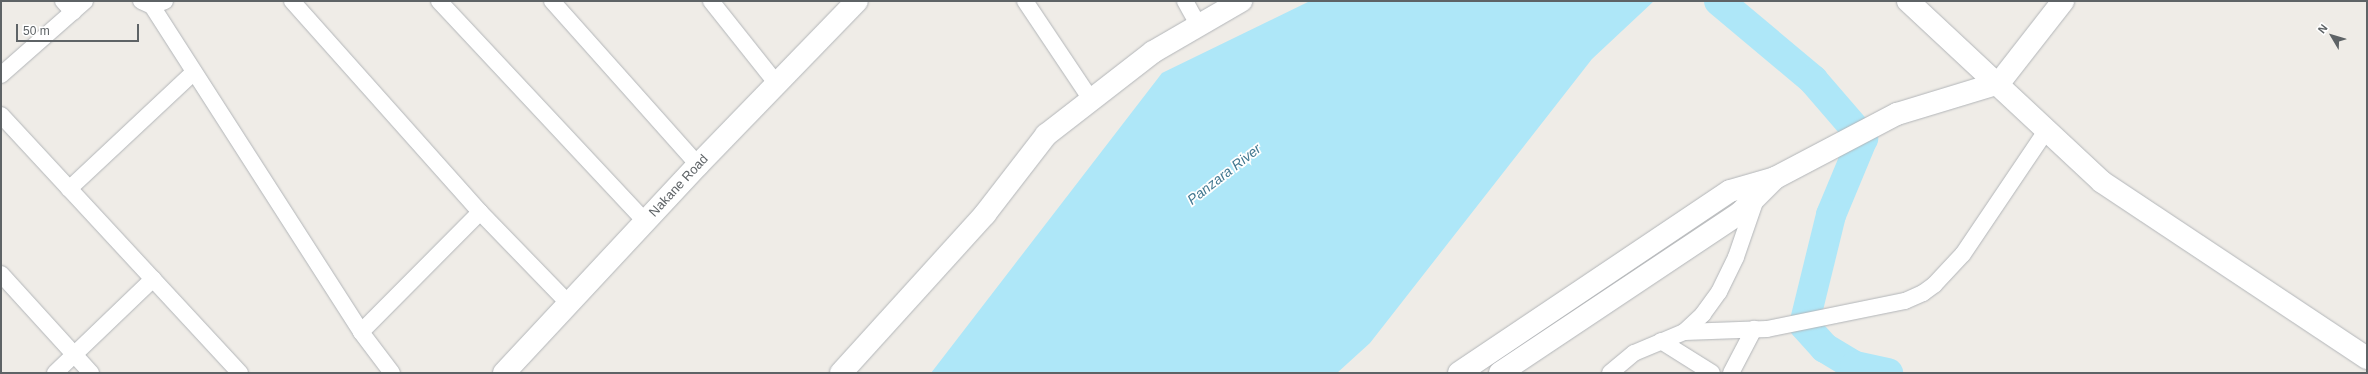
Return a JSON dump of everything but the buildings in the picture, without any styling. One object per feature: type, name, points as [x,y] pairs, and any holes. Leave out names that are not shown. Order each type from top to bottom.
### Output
[{"type":"street","points":[[1,75],[68,6],[85,1]]},
{"type":"street","points":[[292,1],[480,212],[570,305]]},
{"type":"street","points":[[439,1],[646,222]]},
{"type":"street","points":[[552,1],[698,165]]},
{"type":"street","points":[[711,1],[777,84]]},
{"type":"street","points":[[1025,1],[1090,98]]},
{"type":"street","points":[[1185,1],[1198,26]]},
{"type":"street","points":[[841,373],[980,220],[1046,135],[1090,98],[1153,52],[1241,1]]},
{"type":"street","points":[[1908,1],[1999,83],[2046,131],[2102,182],[2143,212],[2263,287],[2334,338],[2367,358]]},
{"type":"street","points":[[1459,373],[1730,191],[1774,178],[1897,114],[1999,83],[2063,1]]},
{"type":"street","name":"Nakane Road","points":[[504,373],[570,305],[698,165],[854,2]]},
{"type":"street","points":[[153,3],[194,72],[361,332],[392,373]]},
{"type":"street","points":[[69,189],[194,72]]},
{"type":"street","points":[[1,116],[240,373]]},
{"type":"street","points":[[1610,373],[1634,353],[1684,332],[1760,329],[1905,301],[1934,286],[1963,254],[2046,131]]},
{"type":"street","points":[[1500,373],[1756,199],[1774,178]]},
{"type":"street","points":[[1684,332],[1703,314],[1719,292],[1736,257],[1756,199]]},
{"type":"street","points":[[361,332],[480,212]]},
{"type":"street","points":[[1,274],[91,373]]},
{"type":"street","points":[[55,373],[153,279]]},
{"type":"street","points":[[1731,373],[1760,329]]},
{"type":"street","points":[[1661,341],[1712,373]]},
{"type":"water","name":"Panzara River","points":[[1310,1],[1654,1],[1592,59],[1370,343],[1337,373],[931,373],[1162,73]]},
{"type":"waterway","points":[[1719,1],[1813,80],[1863,138],[1831,215],[1804,325],[1825,348],[1855,366],[1888,373]]}]
